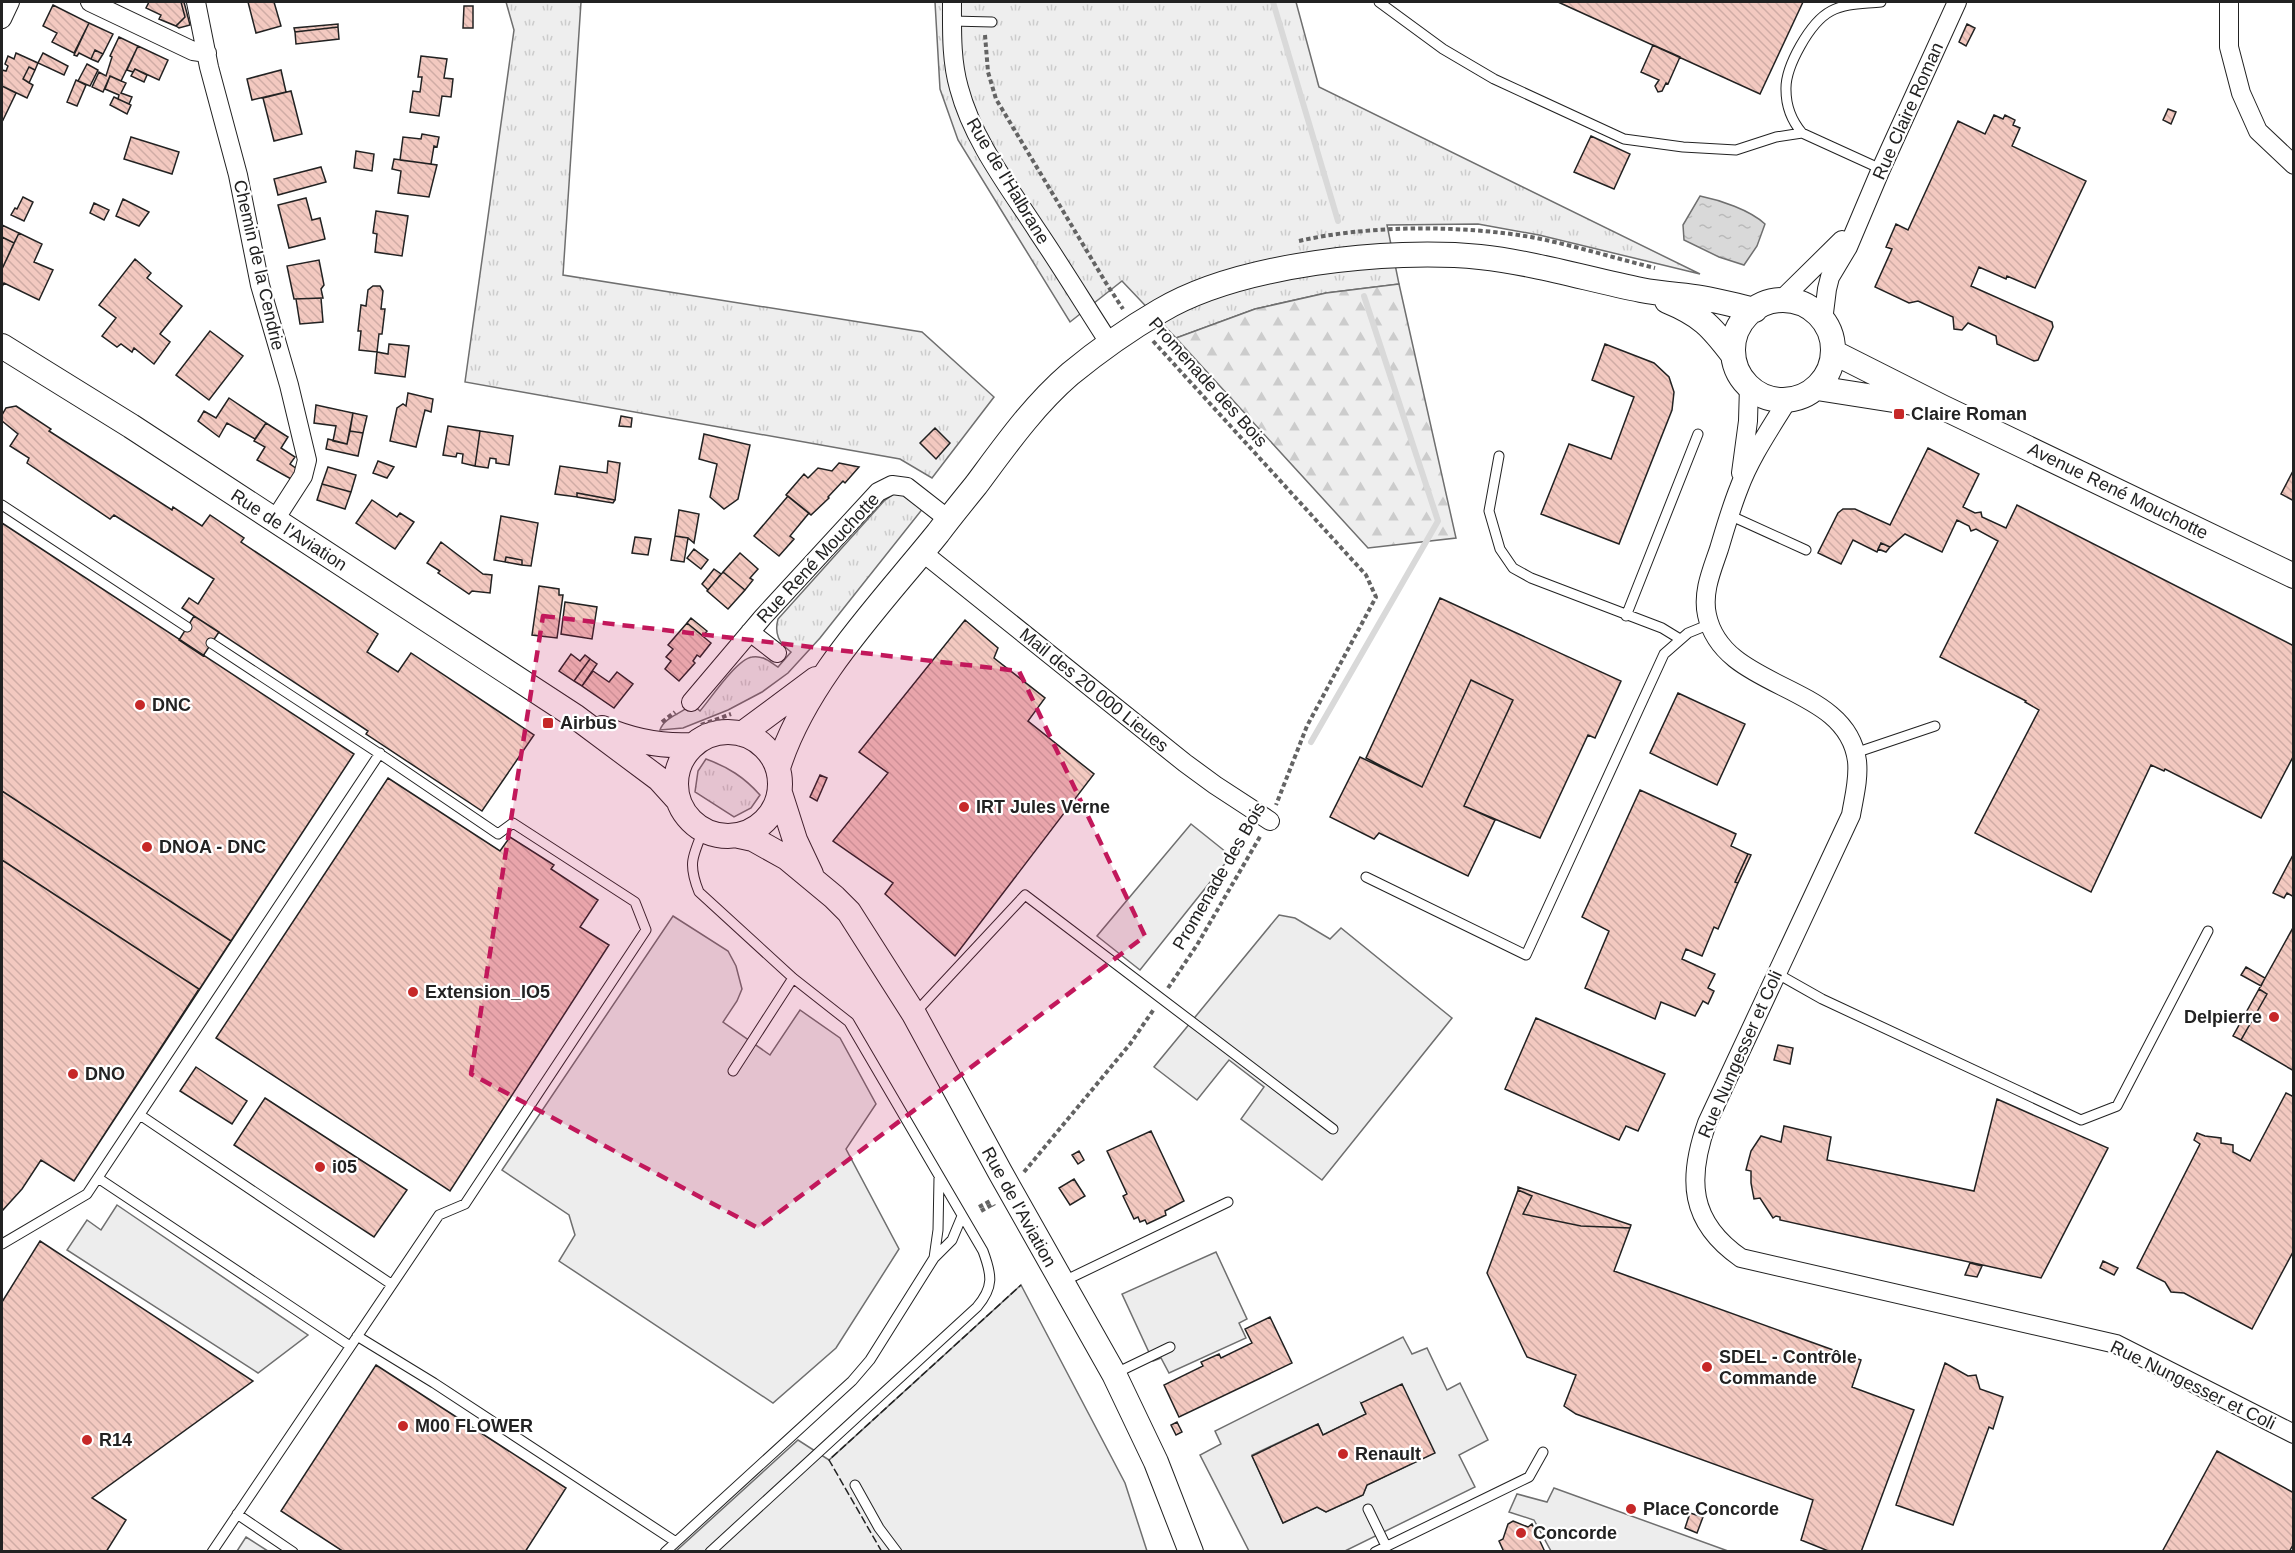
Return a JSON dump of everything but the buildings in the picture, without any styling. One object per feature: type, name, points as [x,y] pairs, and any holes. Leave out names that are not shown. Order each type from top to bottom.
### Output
[{"type":"street","points":[[2,19],[10,2]]},
{"type":"street","points":[[90,2],[193,51],[207,53]]},
{"type":"street","name":"Chemin de la Cendrie","points":[[196,2],[238,175],[260,285],[289,385],[307,460],[303,476],[274,521]]},
{"type":"street","name":"Rue de l'Halbrane","points":[[952,2],[954,62],[959,87],[976,132],[1007,185],[1110,344]]},
{"type":"street","name":"Rue Claire Roman","points":[[1823,321],[1830,278],[1848,247],[1957,2]]},
{"type":"street","points":[[2229,2],[2229,47],[2241,93],[2258,131],[2294,165]]},
{"type":"street","name":"Rue Claire Roman","points":[[1781,300],[1829,254],[1859,220]]},
{"type":"street","points":[[828,670],[739,723],[716,733],[692,737],[677,770],[676,780],[678,800],[687,818],[703,831],[721,837],[739,836],[763,824],[774,810],[780,793],[778,768],[793,728],[828,670],[1042,401],[1070,374],[1110,344],[1140,331],[1161,310],[1226,284],[1359,257],[1431,254],[1481,257],[1549,268],[1643,291],[1701,298],[1755,310]]},
{"type":"street","points":[[1643,291],[1685,308],[1712,326],[1733,355],[1741,376],[1759,393],[1787,401],[1817,388],[1829,370],[1833,352],[1829,332],[1823,321],[1806,306],[1781,300],[1762,305],[1747,316],[1735,336],[1733,355]]},
{"type":"street","name":"Rue de l'Aviation","points":[[2,346],[131,426],[576,717],[659,779],[678,800]]},
{"type":"street","name":"Avenue René Mouchotte","points":[[1833,352],[1942,407],[2294,576]]},
{"type":"street","name":"Rue Nungesser et Coli","points":[[1739,487],[1748,421],[1749,386]]},
{"type":"street","name":"Avenue René Mouchotte","points":[[1817,388],[1942,407]]},
{"type":"street","name":"Rue Nungesser et Coli","points":[[1787,401],[1739,487],[1708,584],[1707,615],[1713,633],[1736,660],[1820,707],[1838,722],[1851,740],[1855,753],[1857,786],[1851,815],[1697,1150],[1694,1177],[1698,1204],[1709,1228],[1724,1246],[1741,1258],[2116,1344],[2294,1434]]},
{"type":"street","name":"Rue René Mouchotte","points":[[691,702],[750,632],[885,488],[892,485],[907,487],[948,519]]},
{"type":"street","name":"Mail des 20 000 Lieues","points":[[922,552],[1185,763],[1270,821]]},
{"type":"street","name":"Rue René Mouchotte","points":[[750,632],[777,652]]},
{"type":"street","name":"Rue de l'Aviation","points":[[576,717],[633,740],[654,745],[692,737]]},
{"type":"street","points":[[739,723],[764,746],[778,768]]},
{"type":"street","name":"Rue de l'Aviation","points":[[780,793],[795,840],[815,882]]},
{"type":"street","name":"Rue de l'Aviation","points":[[739,836],[753,839],[787,858],[849,912],[914,1014],[1009,1189],[1114,1374],[1156,1462],[1191,1551]]},
{"type":"lane","points":[[1379,2],[1443,49],[1494,79],[1624,139],[1683,147],[1736,150],[1776,137],[1802,133]]},
{"type":"lane","points":[[1881,2],[1845,6],[1831,11],[1813,27],[1801,46],[1786,88],[1790,114],[1802,133],[1881,169]]},
{"type":"lane","points":[[952,21],[988,22]]},
{"type":"lane","points":[[1626,616],[1698,434]]},
{"type":"lane","points":[[1498,456],[1489,511],[1500,549],[1513,568],[1531,578],[1662,628],[1680,639]]},
{"type":"lane","points":[[2,505],[187,627]]},
{"type":"lane","points":[[1729,515],[1806,550]]},
{"type":"lane","points":[[1366,877],[1526,956],[1664,654],[1688,633],[1710,624]]},
{"type":"lane","points":[[211,643],[380,753],[498,834],[513,823],[636,902],[646,930],[465,1204],[439,1215],[212,1551]]},
{"type":"lane","points":[[1855,753],[1935,726]]},
{"type":"lane","points":[[2,1244],[87,1194],[380,753]]},
{"type":"lane","points":[[703,831],[692,858],[692,875],[699,892],[793,978],[849,1022],[983,1251],[990,1269],[987,1294],[977,1307],[710,1551]]},
{"type":"lane","points":[[914,1014],[1025,895],[1333,1128]]},
{"type":"lane","points":[[1776,974],[1822,999],[2081,1120],[2117,1106],[2208,931]]},
{"type":"lane","points":[[733,1071],[793,978]]},
{"type":"lane","points":[[140,1115],[392,1284]]},
{"type":"lane","points":[[934,1258],[938,1230],[939,1176]]},
{"type":"lane","points":[[98,1178],[350,1346]]},
{"type":"lane","points":[[1062,1282],[1228,1202]]},
{"type":"lane","points":[[665,1551],[852,1381],[870,1360],[934,1258],[952,1240],[962,1216]]},
{"type":"lane","points":[[357,1336],[434,1383],[676,1542]]},
{"type":"lane","points":[[1114,1374],[1170,1347]]},
{"type":"lane","points":[[1375,1551],[1529,1477],[1543,1452]]},
{"type":"lane","points":[[855,1485],[879,1528],[897,1551]]},
{"type":"lane","points":[[1368,1509],[1386,1546]]},
{"type":"lane","points":[[237,1514],[293,1551]]},
{"type":"path","points":[[988,22],[988,72],[996,99],[1106,283],[1140,331],[1161,336]]},
{"type":"path","name":"Promenade des Bois","points":[[979,1207],[1009,1189],[1130,1044],[1197,945],[1270,821],[1307,726],[1376,597],[1366,575],[1140,331]]},
{"type":"path","points":[[659,723],[691,702]]},
{"type":"path","points":[[692,737],[739,723]]},
{"type":"highlighted area","points":[[543,616],[1019,671],[1145,936],[758,1228],[471,1074]]},
{"type":"green space","points":[[506,2],[581,2],[563,275],[922,332],[994,397],[932,478],[900,459],[465,382],[514,30]]},
{"type":"green space","points":[[935,2],[1296,2],[1319,87],[1700,274],[1539,235],[1478,224],[1387,225],[1399,284],[1326,293],[1255,309],[1176,338],[1122,281],[1070,322],[958,140],[940,89]]},
{"type":"green space","points":[[1399,284],[1456,538],[1368,548],[1176,338],[1255,309],[1326,293]]},
{"type":"green space","points":[[901,493],[924,507],[820,638],[788,673],[762,692],[728,710],[683,728],[660,730],[665,722],[692,704],[700,711],[739,664],[746,659],[760,657],[778,667],[791,652],[778,638],[778,619],[884,501],[894,494]]},
{"type":"green space","points":[[706,759],[735,773],[760,795],[751,808],[734,817],[695,792],[698,771]]},
{"type":"shaded area","points":[[1191,824],[1231,856],[1140,970],[1097,936]]},
{"type":"shaded area","points":[[1279,915],[1295,918],[1330,939],[1341,928],[1452,1018],[1322,1180],[1241,1119],[1264,1087],[1229,1060],[1197,1100],[1154,1067]]},
{"type":"shaded area","points":[[673,916],[728,951],[736,966],[742,989],[723,1022],[770,1055],[800,1010],[840,1038],[876,1104],[846,1149],[899,1249],[836,1348],[773,1403],[559,1261],[575,1235],[569,1215],[502,1170]]},
{"type":"shaded area","points":[[117,1205],[308,1335],[258,1373],[67,1250],[87,1220],[101,1230]]},
{"type":"shaded area","points":[[1216,1252],[1247,1319],[1239,1323],[1246,1338],[1169,1373],[1161,1358],[1153,1361],[1122,1294]]},
{"type":"shaded area","points":[[1021,1285],[1125,1483],[1147,1551],[675,1552],[798,1440],[829,1460]]},
{"type":"shaded area","points":[[1403,1337],[1412,1354],[1427,1348],[1447,1390],[1460,1383],[1488,1440],[1459,1455],[1475,1487],[1345,1551],[1249,1551],[1200,1455],[1221,1444],[1215,1431]],"holes":[[[1361,1403],[1434,1453],[1367,1485],[1363,1495],[1326,1512],[1317,1507],[1283,1523],[1252,1455],[1318,1424],[1323,1435],[1366,1414]]]},
{"type":"shaded area","points":[[1554,1488],[1728,1551],[1551,1551],[1534,1520],[1509,1512],[1517,1494],[1547,1502]]},
{"type":"shaded area","points":[[246,1537],[268,1551],[237,1551]]},
{"type":"water","points":[[1700,196],[1734,206],[1765,224],[1757,246],[1744,265],[1719,257],[1684,240],[1683,225]]},
{"type":"waterway","points":[[1273,2],[1338,221]]},
{"type":"waterway","points":[[1311,742],[1438,521],[1364,296]]},
{"type":"fence","points":[[882,1552],[829,1460],[1021,1285]]},
{"type":"place","name":"Claire Roman","points":[[1899,414]]},
{"type":"place","name":"DNC","points":[[140,705]]},
{"type":"place","name":"Airbus","points":[[548,723]]},
{"type":"place","name":"IRT Jules Verne","points":[[964,807]]},
{"type":"place","name":"DNOA - DNC","points":[[147,847]]},
{"type":"place","name":"Extension_IO5","points":[[413,992]]},
{"type":"place","name":"Delpierre","points":[[2274,1017]]},
{"type":"place","name":"DNO","points":[[73,1074]]},
{"type":"place","name":"i05","points":[[320,1167]]},
{"type":"place","name":"SDEL - Contrôle Commande","points":[[1707,1367]]},
{"type":"place","name":"M00 FLOWER","points":[[403,1426]]},
{"type":"place","name":"R14","points":[[87,1440]]},
{"type":"place","name":"Renault","points":[[1343,1454]]},
{"type":"place","name":"Place Concorde","points":[[1631,1509]]},
{"type":"place","name":"Concorde","points":[[1521,1533]]}]
